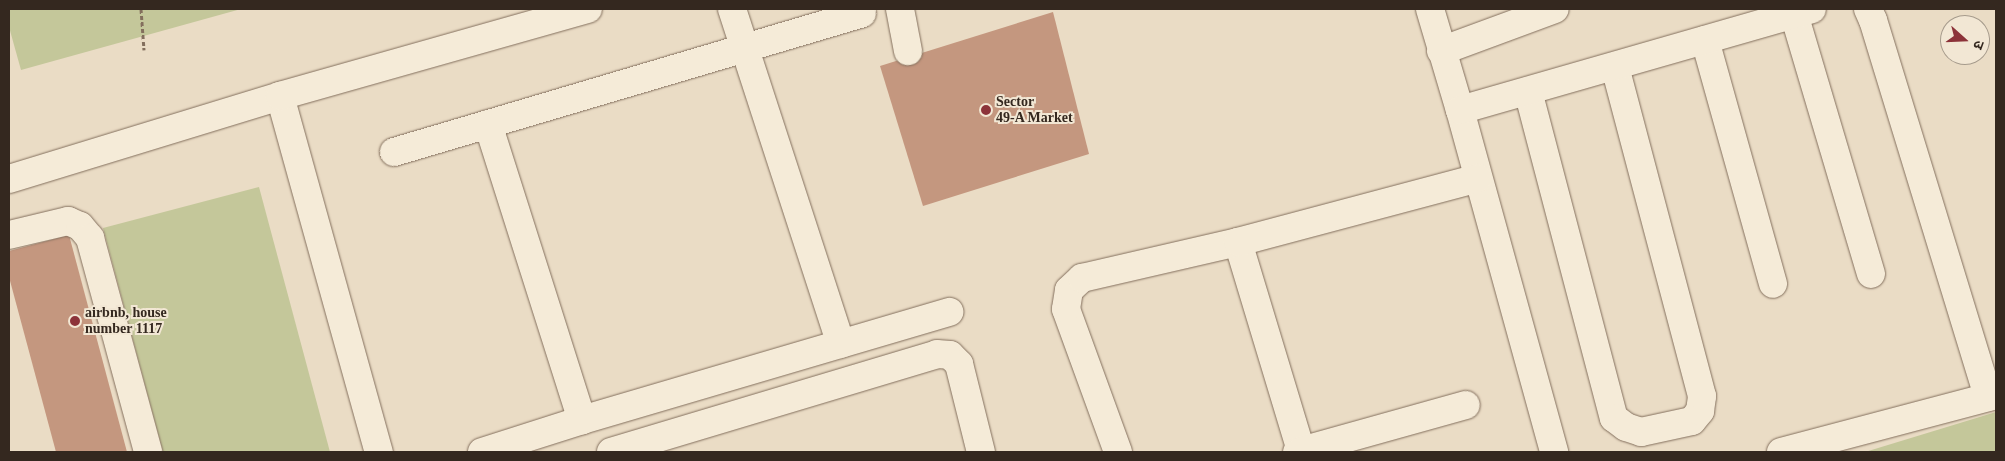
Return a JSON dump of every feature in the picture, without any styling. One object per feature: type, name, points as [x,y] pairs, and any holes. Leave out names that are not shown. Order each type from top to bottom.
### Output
[{"type":"street","points":[[9,179],[280,96],[588,9]]},
{"type":"street","points":[[732,9],[841,344]]},
{"type":"street","points":[[900,9],[908,51]]},
{"type":"street","points":[[1430,9],[1441,52],[1460,110],[1554,452]]},
{"type":"street","points":[[1441,52],[1555,9]]},
{"type":"street","points":[[1781,452],[1992,396],[1868,9]]},
{"type":"street","points":[[1460,110],[1803,11],[1871,274]]},
{"type":"street","points":[[394,152],[862,13]]},
{"type":"street","points":[[1705,40],[1773,284]]},
{"type":"street","points":[[1528,91],[1614,418],[1626,427],[1641,432],[1692,421],[1700,411],[1702,396],[1615,66]]},
{"type":"street","points":[[280,96],[379,452]]},
{"type":"street","points":[[488,124],[582,420]]},
{"type":"street","points":[[1118,452],[1066,309],[1069,290],[1082,278],[1238,242],[1478,178]]},
{"type":"street","points":[[9,235],[68,221],[80,226],[90,238],[148,452]]},
{"type":"street","points":[[1238,242],[1299,452],[1466,405]]},
{"type":"street","points":[[482,452],[582,420],[949,312]]},
{"type":"street","points":[[611,452],[937,354],[950,355],[959,364],[981,452]]},
{"type":"path","points":[[141,9],[144,50]]},
{"type":"green space","points":[[9,9],[241,9],[21,70],[9,27]]},
{"type":"green space","points":[[259,187],[330,452],[163,452],[103,228]]},
{"type":"green space","points":[[1996,412],[1996,452],[1865,452]]},
{"type":"building","name":"Sector 49-A Market","points":[[1053,12],[1089,154],[923,206],[880,66]]},
{"type":"building","points":[[69,235],[127,452],[56,452],[9,277],[9,251]]},
{"type":"place","name":"Sector 49-A Market","points":[[986,110]]},
{"type":"place","name":"airbnb, house number 1117","points":[[75,321]]}]
